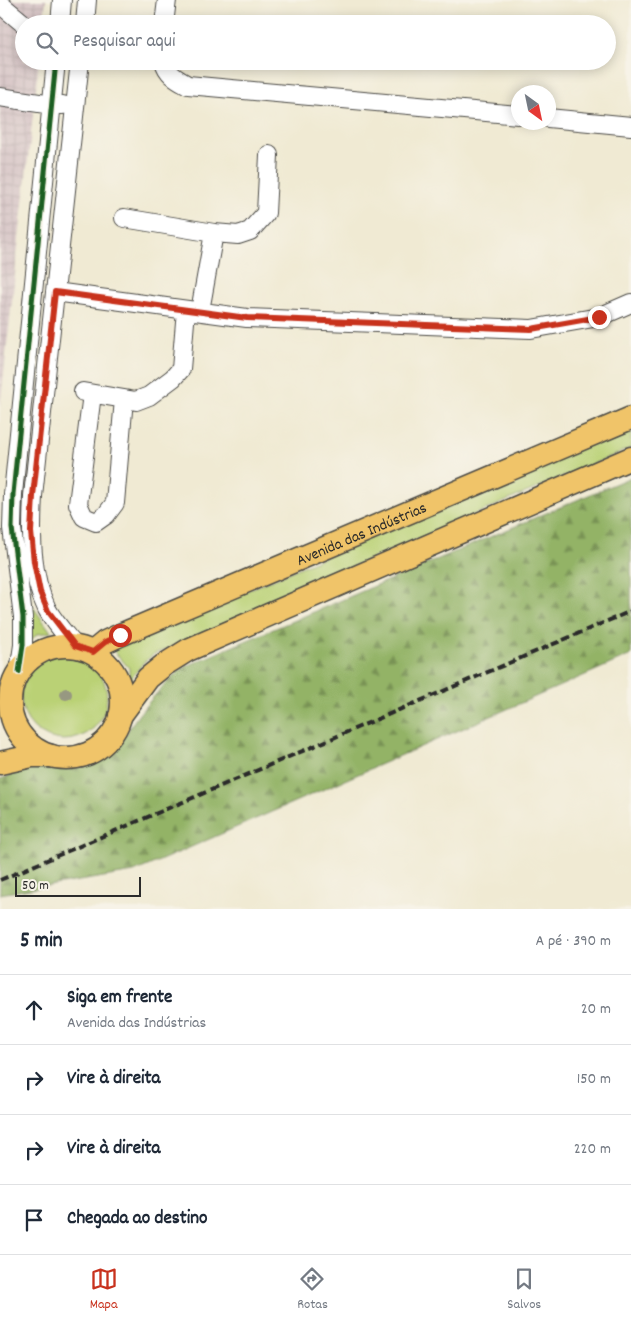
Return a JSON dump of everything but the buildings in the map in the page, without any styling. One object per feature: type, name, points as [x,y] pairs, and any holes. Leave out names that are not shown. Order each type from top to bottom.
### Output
[{"type":"main road","name":"Avenida das Indústrias","points":[[84,649],[105,642],[631,418]]},
{"type":"main road","points":[[0,763],[32,756],[56,761],[87,754],[102,745],[123,722],[148,678],[188,650],[631,458]]},
{"type":"main road","points":[[0,700],[30,660],[43,651],[59,646],[84,649],[107,664],[118,679],[122,697],[123,722]]},
{"type":"main road","points":[[18,674],[11,692],[10,709],[15,725],[24,739],[37,750],[56,761]]},
{"type":"street","points":[[61,15],[62,0]]},
{"type":"street","points":[[85,15],[87,0]]},
{"type":"street","points":[[165,15],[167,0]]},
{"type":"street","points":[[0,4],[15,16]]},
{"type":"street","points":[[18,674],[24,645],[12,528],[13,494],[55,70]]},
{"type":"street","points":[[79,70],[33,496],[31,532],[40,592],[48,611],[84,649]]},
{"type":"street","points":[[168,70],[174,78],[188,85],[511,114]]},
{"type":"street","points":[[0,97],[52,105],[76,104]]},
{"type":"street","points":[[556,119],[631,126]]},
{"type":"street","points":[[124,218],[214,233],[238,235],[250,231],[266,213],[269,155]]},
{"type":"street","points":[[124,399],[115,503],[106,515],[96,522],[84,518],[78,504],[87,393],[124,399],[136,401],[149,396],[173,378],[181,369],[193,311],[214,233]]},
{"type":"street","points":[[55,292],[247,318],[531,329],[599,317],[631,303]]},
{"type":"street","points":[[30,327],[51,330]]},
{"type":"path","points":[[56,761],[79,764],[99,757],[115,745],[123,722]]},
{"type":"shaded area","points":[[0,0],[46,0],[44,15],[15,15],[15,70],[38,70],[0,407]]},
{"type":"green space","points":[[631,424],[631,448],[330,576],[154,654],[144,662],[129,681],[129,668],[112,649]]},
{"type":"green space","points":[[631,477],[631,655],[134,872],[0,894],[0,779],[36,768],[79,767],[94,764],[108,755],[118,745],[135,719],[182,668]]},
{"type":"green space","points":[[31,604],[51,632],[38,634],[29,641],[28,605]]},
{"type":"green space","points":[[64,654],[80,657],[88,661],[100,673],[104,681],[107,697],[104,713],[100,721],[88,733],[80,737],[64,740],[48,737],[40,733],[28,721],[24,713],[21,697],[24,681],[28,673],[40,661],[48,657]]},
{"type":"railway","points":[[0,880],[631,611]]},
{"type":"cycle path","points":[[19,672],[23,645],[23,617],[12,528],[13,494],[55,70]]},
{"type":"route","points":[[120,635],[105,642],[93,652],[75,646],[48,611],[40,592],[34,562],[31,532],[33,496],[55,292],[247,318],[531,329],[599,317]]}]
